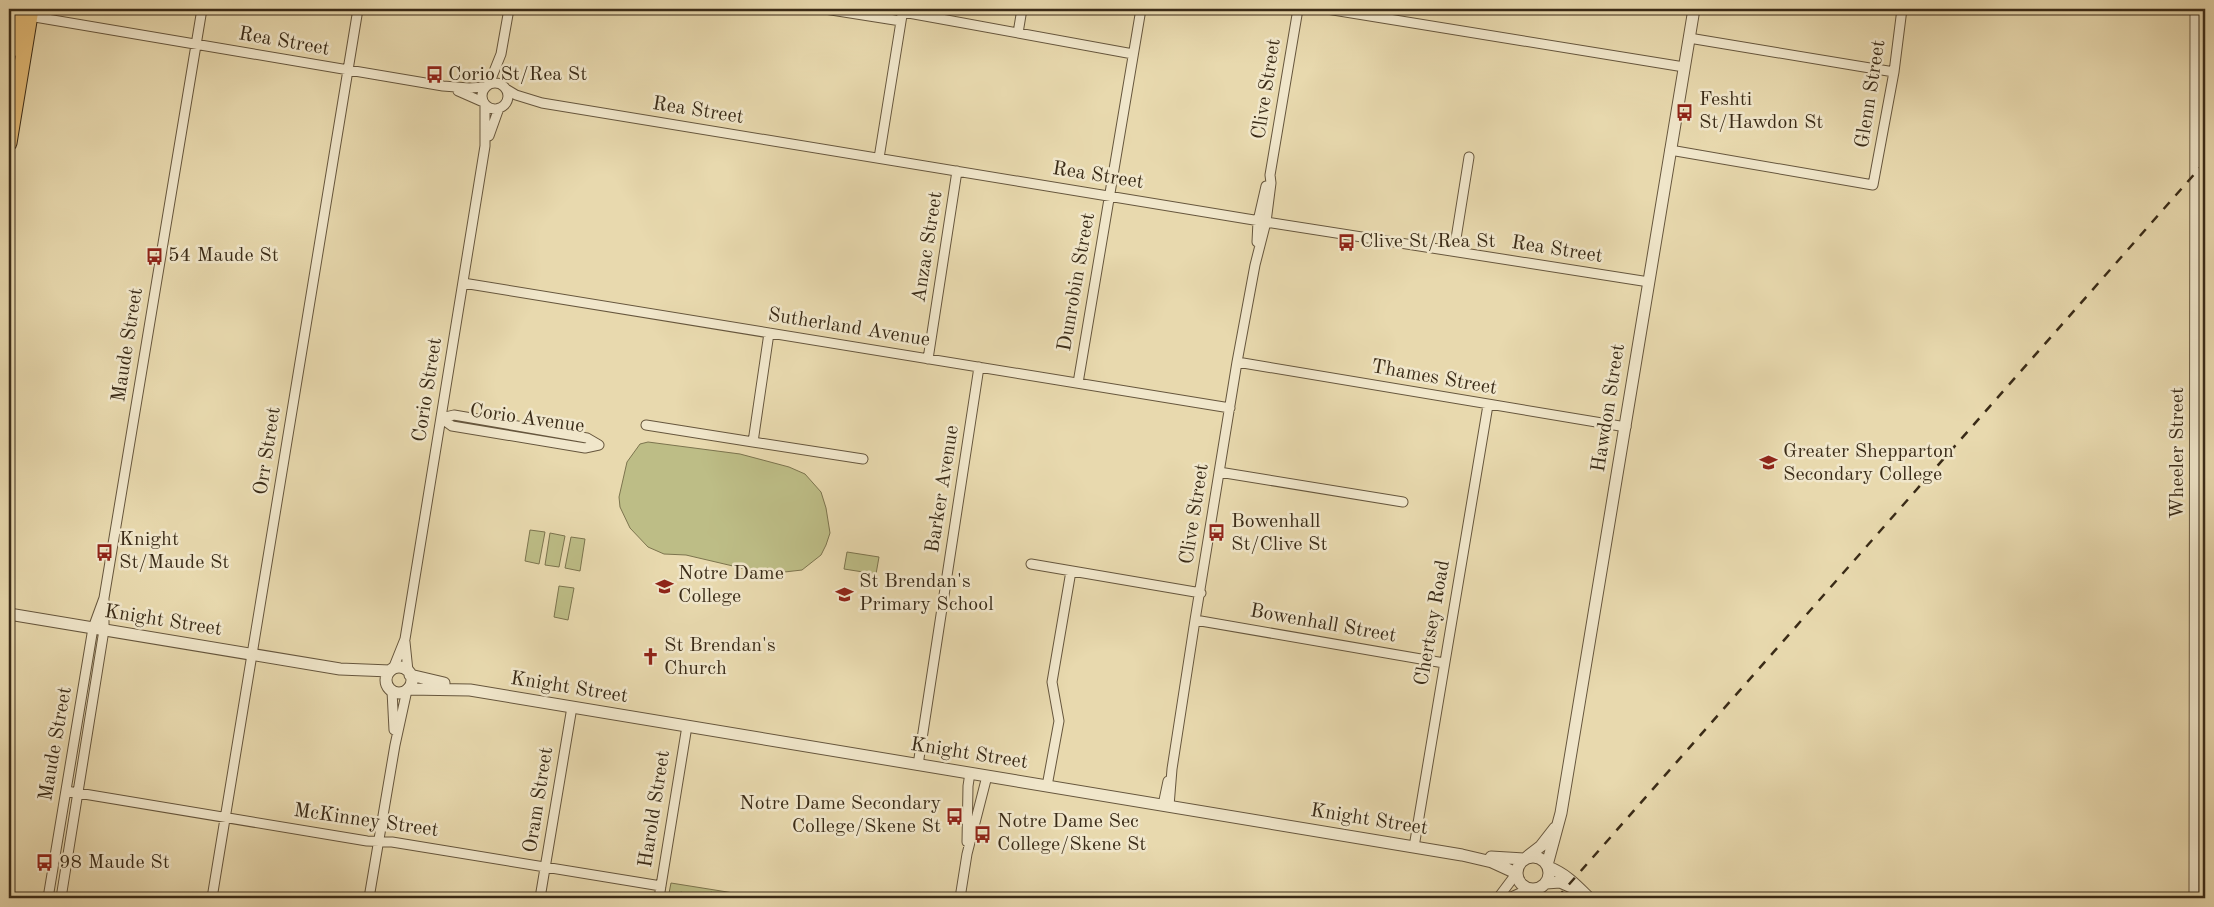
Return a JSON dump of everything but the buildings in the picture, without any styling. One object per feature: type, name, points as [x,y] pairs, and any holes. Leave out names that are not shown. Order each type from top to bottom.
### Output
[{"type":"highway","points":[[9,52],[23,12]]},
{"type":"highway","points":[[9,143],[23,12]]},
{"type":"street","name":"Maude Street","points":[[62,894],[79,793],[99,629],[202,9]]},
{"type":"street","name":"Orr Street","points":[[212,898],[358,9]]},
{"type":"street","points":[[501,54],[505,88],[508,97],[502,106],[492,109],[484,103],[482,94],[501,54],[509,9]]},
{"type":"street","points":[[825,9],[902,14],[1134,54]]},
{"type":"street","points":[[1018,33],[1022,9]]},
{"type":"street","name":"Dunrobin Street","points":[[1078,383],[1141,9]]},
{"type":"street","name":"Clive Street","points":[[1166,806],[1237,362],[1256,265],[1262,221],[1271,183],[1270,175],[1298,9]]},
{"type":"street","points":[[1327,9],[1684,67]]},
{"type":"street","name":"Hawdon Street","points":[[1548,866],[1561,813],[1694,9]]},
{"type":"street","name":"Glenn Street","points":[[1670,150],[1873,185],[1894,72],[1902,9]]},
{"type":"street","name":"Wheeler Street","points":[[2194,898],[2195,9]]},
{"type":"street","name":"Rea Street","points":[[23,12],[443,86],[469,88],[487,86]]},
{"type":"street","points":[[879,158],[902,14]]},
{"type":"street","points":[[1689,38],[1894,72]]},
{"type":"street","points":[[487,86],[497,83],[505,88]]},
{"type":"street","name":"Rea Street","points":[[443,86],[466,93],[484,103]]},
{"type":"street","name":"Rea Street","points":[[505,88],[516,95],[542,102],[1262,221],[1649,282]]},
{"type":"street","name":"Rea Street","points":[[502,106],[542,102]]},
{"type":"street","name":"Corio Street","points":[[392,670],[405,639],[463,283],[485,146],[484,103]]},
{"type":"street","name":"Corio Street","points":[[485,146],[502,106]]},
{"type":"street","points":[[1454,251],[1470,157]]},
{"type":"street","name":"Anzac Street","points":[[928,359],[957,171]]},
{"type":"street","name":"Sutherland Avenue","points":[[463,283],[1230,408]]},
{"type":"street","points":[[753,442],[770,333]]},
{"type":"street","name":"Thames Street","points":[[1237,362],[1626,427]]},
{"type":"street","name":"Barker Avenue","points":[[918,764],[979,367]]},
{"type":"street","name":"Chertsey Road","points":[[1414,847],[1488,404]]},
{"type":"street","name":"Corio Avenue","points":[[454,415],[587,438],[599,445],[585,448],[462,428],[452,426],[441,418],[454,415]]},
{"type":"street","points":[[646,425],[863,459]]},
{"type":"street","points":[[1219,472],[1403,502]]},
{"type":"street","points":[[1031,564],[1200,592]]},
{"type":"street","points":[[1047,786],[1059,721],[1052,682],[1071,571]]},
{"type":"street","name":"Knight Street","points":[[9,614],[340,669],[379,680],[389,688]]},
{"type":"street","name":"Bowenhall Street","points":[[1195,620],[1444,663]]},
{"type":"street","name":"Maude Street","points":[[48,898],[66,791],[99,629]]},
{"type":"street","name":"Corio Street","points":[[405,639],[409,673]]},
{"type":"street","points":[[369,898],[395,745],[411,682],[409,673],[401,668],[392,670],[386,678],[389,688],[395,745]]},
{"type":"street","name":"Knight Street","points":[[340,669],[392,670]]},
{"type":"street","name":"Knight Street","points":[[409,673],[470,690],[1462,855],[1500,864],[1516,874]]},
{"type":"street","points":[[389,688],[400,693],[408,690]]},
{"type":"street","name":"Knight Street","points":[[408,690],[470,690]]},
{"type":"street","name":"Oram Street","points":[[540,898],[572,707]]},
{"type":"street","name":"Harold Street","points":[[659,898],[687,726]]},
{"type":"street","points":[[967,854],[968,786],[970,773]]},
{"type":"street","points":[[960,898],[967,854],[987,776]]},
{"type":"street","name":"McKinney Street","points":[[66,791],[661,886]]},
{"type":"street","name":"Hawdon Street","points":[[1526,858],[1549,836],[1555,828],[1561,813]]},
{"type":"street","name":"Knight Street","points":[[1462,855],[1526,858]]},
{"type":"street","points":[[1498,898],[1516,874],[1518,864],[1526,858],[1536,857],[1567,876],[1588,898]]},
{"type":"street","points":[[1542,886],[1549,875],[1548,866]]},
{"type":"street","points":[[1516,874],[1524,886],[1542,886]]},
{"type":"street","points":[[1509,898],[1542,886],[1560,882],[1588,898]]},
{"type":"street","points":[[50,888],[62,894]]},
{"type":"green space","points":[[648,442],[740,454],[789,467],[805,474],[821,492],[826,508],[830,533],[821,555],[802,570],[767,574],[686,555],[664,554],[648,547],[630,528],[620,507],[619,497],[627,462],[640,444]]},
{"type":"green space","points":[[530,530],[545,532],[539,564],[525,561]]},
{"type":"green space","points":[[550,533],[565,536],[559,567],[545,565]]},
{"type":"green space","points":[[571,537],[585,539],[580,571],[565,568]]},
{"type":"green space","points":[[847,552],[879,557],[876,574],[844,569]]},
{"type":"green space","points":[[559,586],[574,588],[568,620],[554,617]]},
{"type":"green space","points":[[671,883],[765,898],[668,898]]},
{"type":"railway","points":[[1557,898],[2205,162]]},
{"type":"place","name":"Corio St/Rea St","points":[[434,75]]},
{"type":"place","name":"Feshti St/Hawdon St","points":[[1685,112]]},
{"type":"place","name":"Clive St/Rea St","points":[[1346,242]]},
{"type":"place","name":"54 Maude St","points":[[154,256]]},
{"type":"place","name":"Greater Shepparton Secondary College","points":[[1769,463]]},
{"type":"place","name":"Bowenhall St/Clive St","points":[[1217,533]]},
{"type":"place","name":"Knight St/Maude St","points":[[105,552]]},
{"type":"place","name":"Notre Dame College","points":[[664,586]]},
{"type":"place","name":"St Brendan's Primary School","points":[[845,594]]},
{"type":"place","name":"St Brendan's Church","points":[[650,657]]},
{"type":"place","name":"Notre Dame Secondary College/Skene St","points":[[955,816]]},
{"type":"place","name":"Notre Dame Sec College/Skene St","points":[[983,834]]},
{"type":"place","name":"98 Maude St","points":[[45,863]]}]
